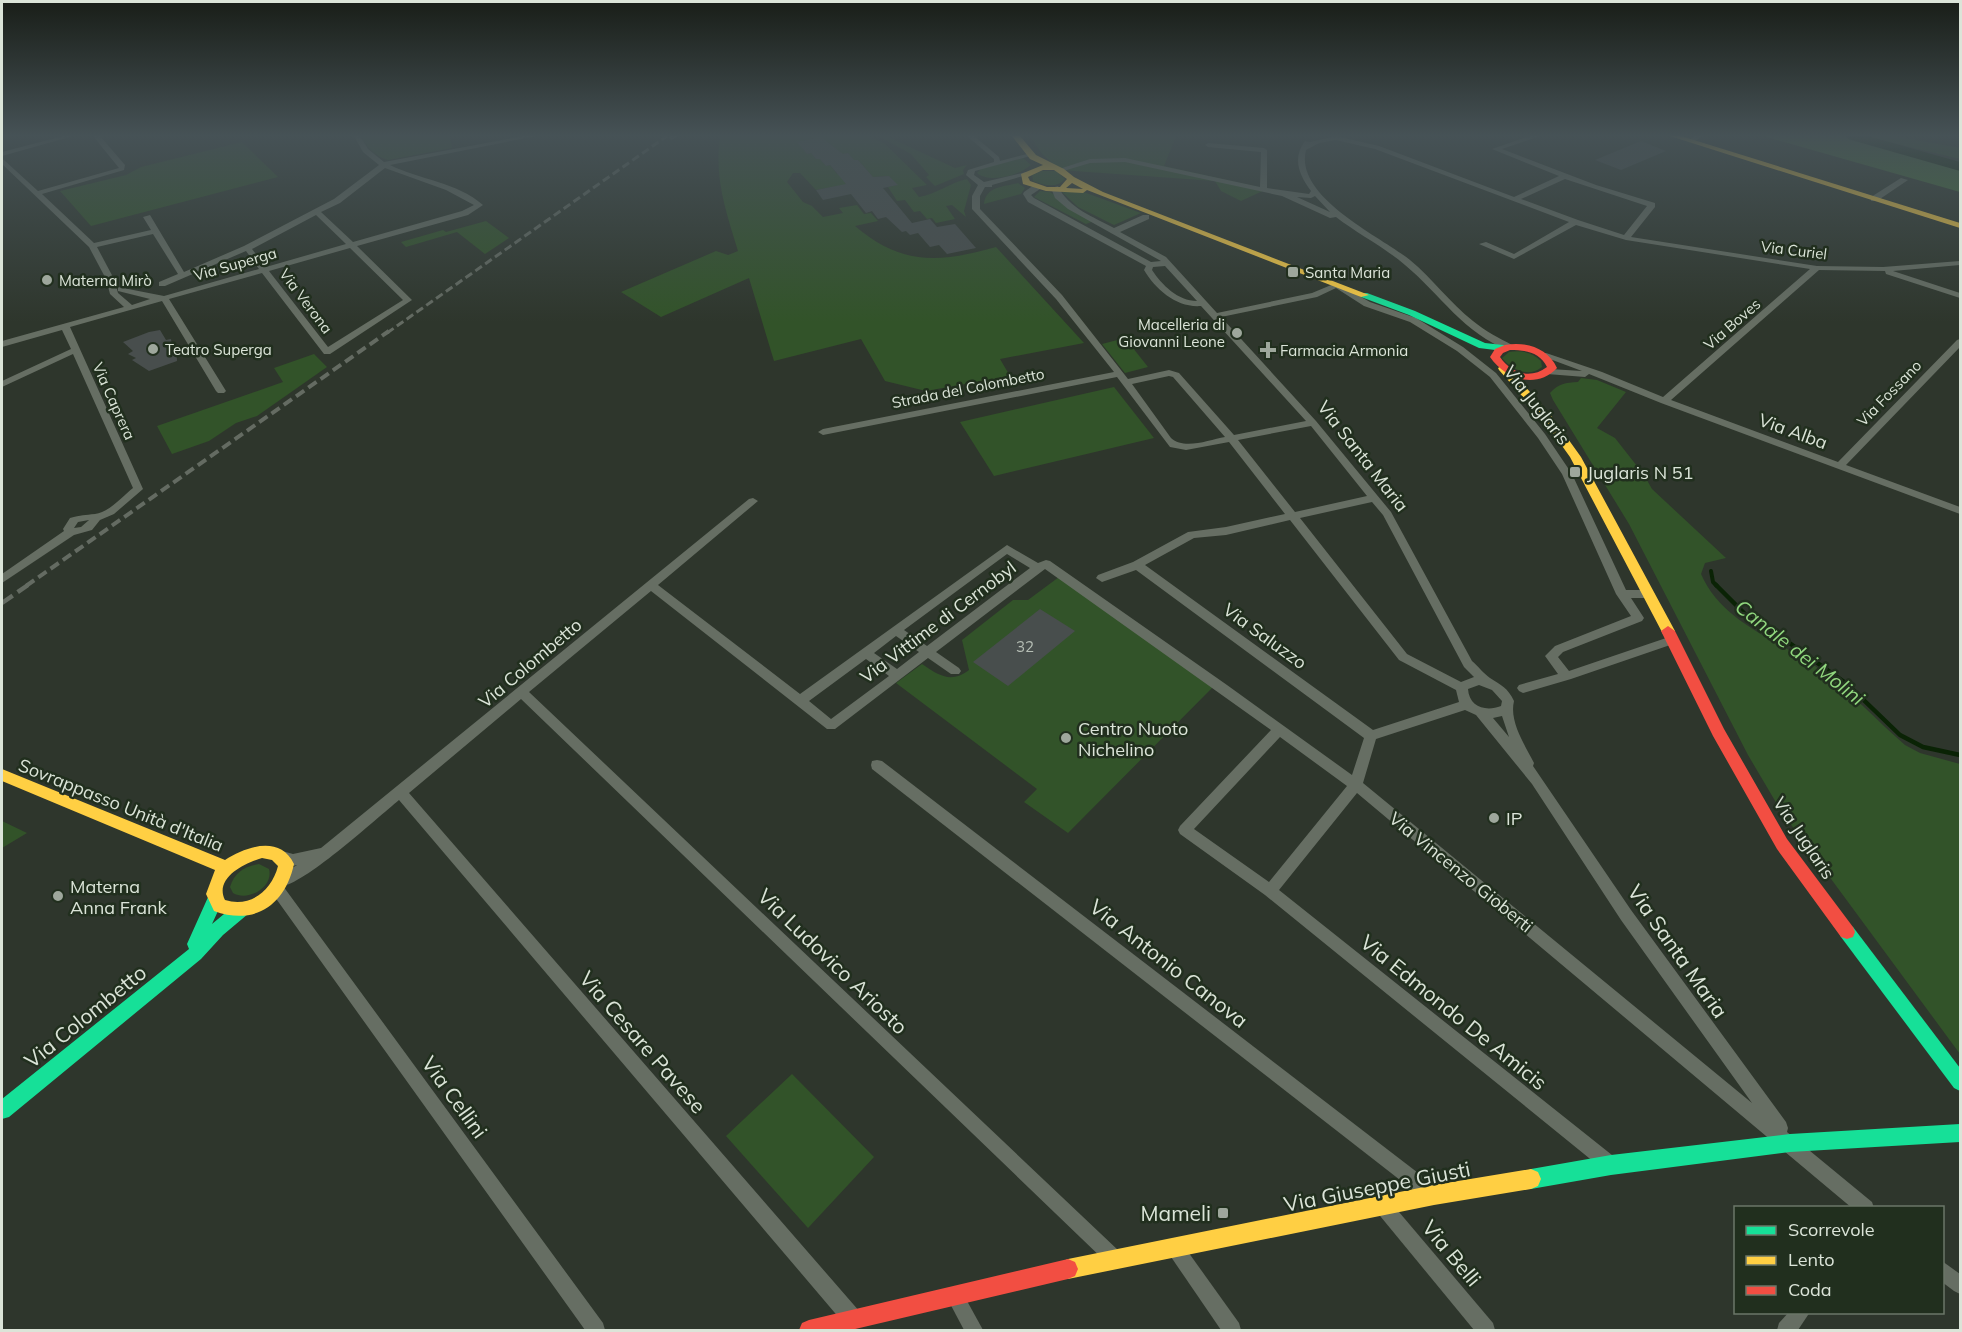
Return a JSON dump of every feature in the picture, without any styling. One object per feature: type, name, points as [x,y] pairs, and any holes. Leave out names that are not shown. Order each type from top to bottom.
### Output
[{"type":"street","points":[[40,198],[92,246],[110,279],[130,307]]},
{"type":"street","points":[[162,284],[247,248],[341,198]]},
{"type":"street","name":"Via Superga","points":[[2,344],[476,209],[478,205],[467,198]]},
{"type":"street","points":[[976,198],[976,209],[1059,297],[1173,445],[1186,447],[1313,423]]},
{"type":"street","points":[[1028,198],[1150,266],[1166,263]]},
{"type":"street","name":"Via Santa Maria","points":[[1061,198],[1071,207],[1153,252],[1166,263],[1313,423],[1375,498],[1387,514],[1468,664],[1507,697],[1512,731],[1537,780],[1626,915],[1790,1143]]},
{"type":"street","name":"Via Juglaris","points":[[1111,198],[1412,313],[1503,356],[1575,457],[1649,594],[1718,732],[1782,844],[1960,1082]]},
{"type":"street","points":[[1293,198],[1353,226],[1392,250],[1480,331],[1519,375],[1544,374]]},
{"type":"street","points":[[1321,198],[1353,226]]},
{"type":"street","points":[[1626,238],[1652,205],[1628,198]]},
{"type":"street","name":"Via Curiel","points":[[1515,199],[1575,222],[1626,238],[1817,268],[1882,269],[1960,263]]},
{"type":"street","points":[[1874,199],[1960,226]]},
{"type":"street","points":[[1305,204],[1318,205],[1323,202]]},
{"type":"street","points":[[316,212],[350,244]]},
{"type":"street","points":[[147,217],[182,275]]},
{"type":"street","points":[[1098,235],[1146,217]]},
{"type":"street","points":[[1484,244],[1514,257],[1575,222]]},
{"type":"street","points":[[92,246],[157,231]]},
{"type":"street","name":"Via Verona","points":[[247,248],[327,352],[408,300],[350,244]]},
{"type":"street","points":[[1150,266],[1148,270],[1151,275],[1179,302],[1191,306],[1203,303]]},
{"type":"street","name":"Via Boves","points":[[1664,401],[1817,268]]},
{"type":"street","points":[[1882,269],[1960,296]]},
{"type":"street","points":[[1214,316],[1314,296],[1336,285]]},
{"type":"street","name":"Via Juglaris","points":[[1336,285],[1367,304],[1413,320],[1460,349],[1493,375],[1542,436],[1567,474],[1622,594],[1638,618],[1559,649],[1551,656],[1566,676]]},
{"type":"street","points":[[121,294],[164,298],[220,391]]},
{"type":"street","points":[[121,294],[142,304]]},
{"type":"street","points":[[107,314],[117,307],[121,294]]},
{"type":"street","points":[[1456,310],[1543,355]]},
{"type":"street","name":"Via Caprera","points":[[2,579],[72,531],[93,525],[95,518],[110,512],[138,489],[65,326]]},
{"type":"street","name":"Via Fossano","points":[[1840,466],[1960,342]]},
{"type":"street","points":[[1503,356],[1524,347]]},
{"type":"street","points":[[2,384],[75,350]]},
{"type":"street","name":"Via Juglaris","points":[[1543,355],[1552,363],[1534,390],[1549,420]]},
{"type":"street","name":"Via Alba","points":[[1543,355],[1599,374],[1664,401],[1960,511]]},
{"type":"street","points":[[1123,378],[1169,373],[1176,375],[1231,438],[1403,657],[1462,688]]},
{"type":"street","name":"Via Alba","points":[[1544,374],[1589,375],[1614,381]]},
{"type":"street","name":"Strada del Colombetto","points":[[822,432],[1123,378]]},
{"type":"street","points":[[1102,578],[1137,565],[1192,535],[1226,531],[1375,498]]},
{"type":"street","name":"Via Colombetto","points":[[2,1110],[166,978],[242,909],[261,902],[328,850],[753,501]]},
{"type":"street","name":"Via Vittime di Cernobyl","points":[[651,586],[831,726],[1038,568],[1007,549],[800,701]]},
{"type":"street","name":"Via Vincenzo Gioberti","points":[[1038,568],[1046,564],[1356,785],[1864,1206]]},
{"type":"street","name":"Via Saluzzo","points":[[1137,565],[1371,736]]},
{"type":"street","points":[[1622,594],[1649,594]]},
{"type":"street","points":[[897,630],[955,671]]},
{"type":"street","points":[[1462,688],[1471,681],[1523,687],[1566,676],[1672,640]]},
{"type":"street","points":[[866,653],[897,675]]},
{"type":"street","points":[[1481,713],[1495,714],[1507,706],[1523,687]]},
{"type":"street","points":[[1270,891],[1356,785],[1371,736],[1467,704],[1463,698],[1462,688]]},
{"type":"street","name":"Via Ludovico Ariosto","points":[[522,693],[1114,1258]]},
{"type":"street","name":"Via Santa Maria","points":[[1467,704],[1481,713],[1537,780]]},
{"type":"street","name":"Via Edmondo De Amicis","points":[[1279,730],[1185,830],[1270,891],[1611,1165]]},
{"type":"street","name":"Via Antonio Canova","points":[[878,765],[1434,1195]]},
{"type":"street","name":"Sovrappasso Unità d'Italia","points":[[2,775],[227,868]]},
{"type":"street","name":"Via Cesare Pavese","points":[[400,792],[853,1320]]},
{"type":"street","name":"Via Colombetto","points":[[166,978],[198,939],[215,900],[213,894],[216,881],[227,868],[252,853],[270,852],[293,860],[328,850]]},
{"type":"street","points":[[281,885],[286,872],[282,857]]},
{"type":"street","name":"Via Cellini","points":[[281,885],[596,1330]]},
{"type":"street","points":[[215,900],[222,907],[242,909]]},
{"type":"street","name":"Via Giuseppe Giusti","points":[[808,1330],[1114,1258],[1175,1248],[1434,1195],[1611,1165],[1790,1143],[1960,1133]]},
{"type":"street","name":"Via Belli","points":[[1383,1205],[1486,1330]]},
{"type":"street","points":[[1175,1248],[1232,1330]]},
{"type":"street","points":[[1944,1272],[1960,1285]]},
{"type":"street","points":[[955,1296],[974,1330]]},
{"type":"street","points":[[1786,1330],[1799,1314]]},
{"type":"green space","points":[[66,198],[197,198],[91,226]]},
{"type":"green space","points":[[723,198],[800,198],[823,217],[843,213],[839,208],[857,205],[864,214],[871,213],[878,221],[855,226],[872,239],[905,254],[922,258],[939,258],[996,247],[1084,343],[1000,359],[1010,376],[926,391],[885,381],[861,339],[774,361],[749,278],[661,317],[621,292],[716,251],[728,255],[738,251]]},
{"type":"green space","points":[[895,198],[967,198],[964,211],[966,217],[952,205],[946,206],[955,219],[936,223],[932,218],[927,219],[920,211],[914,212],[905,200],[897,201]]},
{"type":"green space","points":[[985,198],[1006,198],[984,204]]},
{"type":"green space","points":[[1036,198],[1059,198],[1094,221],[1086,224]]},
{"type":"green space","points":[[1069,198],[1100,198],[1141,213],[1114,225],[1078,207]]},
{"type":"green space","points":[[486,221],[509,238],[485,254],[457,232],[406,247],[401,242],[443,230],[446,232]]},
{"type":"green space","points":[[1125,338],[1148,367],[1125,373],[1102,344]]},
{"type":"green space","points":[[1509,352],[1530,354],[1541,361],[1542,367],[1532,372],[1516,369],[1502,358]]},
{"type":"green space","points":[[314,354],[327,367],[257,416],[236,423],[209,441],[172,454],[157,426],[283,382],[274,368]]},
{"type":"green space","points":[[1581,378],[1597,380],[1626,392],[1597,428],[1615,438],[1652,489],[1726,558],[1705,563],[1701,574],[1711,592],[1723,606],[1754,630],[1822,671],[1844,688],[1905,745],[1920,753],[1960,764],[1960,1054],[1781,811],[1748,755],[1629,524],[1553,400],[1550,393],[1556,387],[1578,382]]},
{"type":"green space","points":[[1114,387],[1154,438],[994,476],[960,422]]},
{"type":"green space","name":"Centro Nuoto Nichelino","points":[[1059,577],[1213,687],[1068,833],[1024,802],[1037,789],[896,683],[922,664],[939,674],[950,677],[956,677],[969,670],[962,640],[1013,600],[1028,600]]},
{"type":"green space","points":[[2,821],[27,833],[2,848]]},
{"type":"green space","points":[[259,864],[269,869],[270,876],[264,887],[246,896],[233,893],[230,887],[237,874],[249,866]]},
{"type":"green space","points":[[792,1074],[874,1157],[808,1228],[726,1136]]},
{"type":"building","points":[[854,198],[891,198],[912,223],[930,219],[937,227],[955,224],[976,248],[947,254],[939,245],[930,247],[918,233],[910,235],[906,231],[902,232],[886,217],[878,219],[872,211],[866,213]]},
{"type":"building","name":"Teatro Superga","points":[[160,330],[166,340],[171,339],[172,346],[176,345],[177,361],[149,371],[132,360],[136,358],[128,354],[133,351],[123,342]]},
{"type":"building","points":[[1040,609],[1075,631],[1008,686],[973,662]]},
{"type":"waterway","name":"Canale dei Molini","points":[[1711,571],[1713,582],[1748,617],[1781,637],[1847,684],[1900,735],[1923,747],[1960,755]]},
{"type":"railway","points":[[387,333],[579,198]]},
{"type":"railway","points":[[26,586],[389,331]]},
{"type":"railway","points":[[2,603],[28,585]]},
{"type":"traffic: fast","points":[[1364,295],[1412,313],[1483,346],[1503,348]]},
{"type":"traffic: fast","points":[[195,944],[215,900]]},
{"type":"traffic: fast","points":[[2,1110],[195,954],[217,930],[242,909]]},
{"type":"traffic: fast","points":[[1847,932],[1960,1082]]},
{"type":"traffic: fast","points":[[1531,1179],[1611,1165],[1790,1143],[1960,1133]]},
{"type":"traffic: slow","points":[[1111,198],[1364,295]]},
{"type":"traffic: slow","points":[[1872,198],[1960,226]]},
{"type":"traffic: slow","points":[[1503,368],[1549,420],[1575,457],[1668,631]]},
{"type":"traffic: slow","points":[[2,775],[227,868]]},
{"type":"traffic: slow","points":[[262,851],[277,854],[286,864],[279,886],[272,895],[253,907],[243,910],[220,906],[214,894],[224,871],[237,860],[262,851]]},
{"type":"traffic: slow","points":[[1068,1269],[1434,1195],[1531,1179]]},
{"type":"traffic: jam","points":[[1509,347],[1535,350],[1545,357],[1552,368],[1537,376],[1513,374],[1506,370],[1495,357],[1499,351],[1509,347]]},
{"type":"traffic: jam","points":[[1668,631],[1718,732],[1782,844],[1847,932]]},
{"type":"traffic: jam","points":[[809,1330],[1068,1269]]},
{"type":"place","name":"Santa Maria","points":[[1293,272]]},
{"type":"place","name":"Materna Mirò","points":[[47,280]]},
{"type":"place","name":"Macelleria di Giovanni Leone","points":[[1237,333]]},
{"type":"place","name":"Teatro Superga","points":[[153,349]]},
{"type":"place","name":"Farmacia Armonia","points":[[1268,350]]},
{"type":"place","name":"Juglaris N 51","points":[[1575,472]]},
{"type":"place","name":"Centro Nuoto Nichelino","points":[[1066,738]]},
{"type":"place","name":"IP","points":[[1494,818]]},
{"type":"place","name":"Materna Anna Frank","points":[[58,896]]},
{"type":"place","name":"Mameli","points":[[1223,1213]]}]
